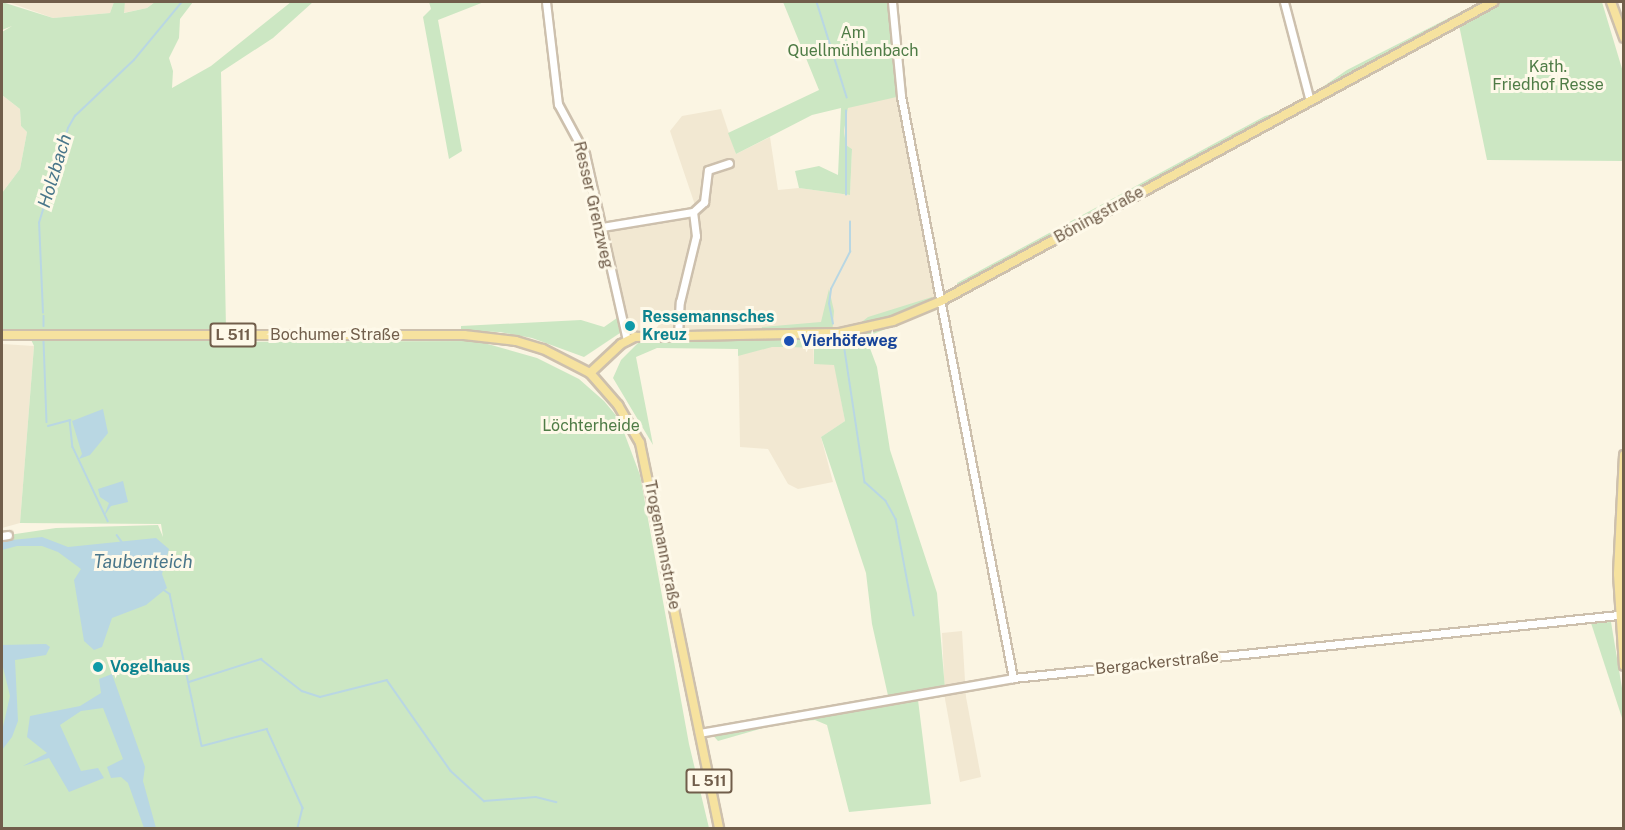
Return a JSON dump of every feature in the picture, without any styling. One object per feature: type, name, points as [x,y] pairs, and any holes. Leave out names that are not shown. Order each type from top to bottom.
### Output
[{"type":"main road","name":"Böningstraße","points":[[627,340],[651,334],[840,333],[893,321],[940,301],[1493,2]]},
{"type":"main road","points":[[1611,2],[1623,38]]},
{"type":"main road","name":"Bochumer Straße","points":[[2,335],[464,335],[525,344],[590,374]]},
{"type":"main road","points":[[590,374],[627,340]]},
{"type":"main road","name":"Trogemannstraße","points":[[590,374],[618,405],[640,443],[699,733]]},
{"type":"main road","points":[[1623,455],[1618,615],[1623,666]]},
{"type":"main road","name":"L 511","points":[[699,733],[719,828]]},
{"type":"street","name":"Resser Grenzweg","points":[[546,2],[558,104],[585,154],[627,340]]},
{"type":"street","points":[[892,2],[901,96],[1013,678]]},
{"type":"street","points":[[1284,2],[1310,101]]},
{"type":"street","points":[[602,227],[693,212],[704,202],[708,170],[729,163]]},
{"type":"street","points":[[678,334],[680,302],[697,227],[693,212]]},
{"type":"street","name":"Bergackerstraße","points":[[699,733],[1013,678],[1618,615]]},
{"type":"shaded area","points":[[8,2],[114,2],[110,13],[53,18]]},
{"type":"shaded area","points":[[125,2],[155,2],[147,8],[123,13]]},
{"type":"shaded area","points":[[2,95],[20,109],[21,126],[27,132],[20,169],[2,193]]},
{"type":"shaded area","points":[[907,97],[941,301],[895,320],[813,334],[814,364],[835,364],[845,421],[821,437],[833,482],[798,489],[788,484],[768,449],[740,447],[738,333],[630,336],[602,227],[697,211],[670,131],[682,116],[721,109],[736,154],[770,137],[778,190],[799,188],[850,195],[852,149],[846,145],[844,131],[848,108],[855,103]]},
{"type":"shaded area","points":[[2,344],[34,346],[20,523],[2,528]]},
{"type":"shaded area","points":[[962,631],[966,697],[981,777],[960,782],[945,699],[942,633]]},
{"type":"green space","name":"Löchterheide","points":[[2,2],[53,18],[110,13],[114,2],[125,2],[124,13],[147,8],[155,2],[193,2],[180,19],[179,38],[169,58],[173,71],[172,88],[211,66],[291,2],[313,2],[273,38],[221,72],[226,328],[222,342],[477,341],[537,358],[579,379],[604,401],[619,419],[640,475],[689,744],[709,828],[2,828],[2,536],[56,528],[158,525],[163,537],[161,524],[20,523],[34,346],[27,331],[2,332],[2,193],[20,169],[27,132],[21,126],[20,109],[2,95],[2,32],[12,26],[2,30]]},
{"type":"green space","points":[[429,2],[484,2],[438,20],[462,151],[449,159],[423,17],[431,9]]},
{"type":"green space","name":"Am Quellmühlenbach","points":[[783,2],[892,2],[901,96],[848,108],[844,131],[846,145],[852,149],[850,195],[799,188],[795,171],[819,166],[838,175],[841,108],[812,115],[736,154],[728,133],[819,90]]},
{"type":"green space","name":"Kath. Friedhof Resse","points":[[1480,2],[1602,2],[1623,72],[1623,161],[1487,160],[1459,25],[1009,271],[959,294],[957,283],[1265,116],[1292,108],[1347,70]]},
{"type":"green space","points":[[829,289],[834,311],[832,335],[845,335],[868,317],[932,297],[935,309],[856,341],[868,343],[877,367],[890,450],[937,593],[945,689],[889,700],[872,624],[866,573],[821,437],[845,421],[834,365],[814,364],[814,348],[790,347],[772,347],[738,356],[738,349],[657,348],[636,357],[653,445],[613,378],[621,360],[638,343],[680,339],[758,341],[762,327],[821,322]]},
{"type":"green space","points":[[617,318],[620,333],[584,357],[532,338],[500,332],[461,331],[461,326],[581,320],[604,327]]},
{"type":"green space","points":[[1611,622],[1623,694],[1623,721],[1591,623]]},
{"type":"green space","points":[[918,700],[931,804],[849,812],[827,725],[815,720],[781,723],[718,741],[710,732],[820,708]]},
{"type":"water","points":[[103,409],[108,433],[90,455],[79,459],[82,454],[72,421]]},
{"type":"water","points":[[123,481],[128,502],[111,506],[104,516],[109,503],[100,497],[98,489]]},
{"type":"water","name":"Taubenteich","points":[[42,537],[68,547],[156,538],[169,549],[162,574],[167,588],[146,605],[112,618],[102,647],[94,650],[84,641],[74,580],[81,569],[58,552],[42,546],[17,546],[2,550],[2,541]]},
{"type":"water","points":[[46,644],[50,647],[46,655],[15,660],[18,721],[12,737],[2,750],[2,731],[10,696],[2,663],[2,645]]},
{"type":"water","points":[[112,674],[145,767],[143,781],[156,828],[144,828],[128,783],[121,777],[111,778],[107,767],[123,759],[103,708],[81,711],[60,725],[81,771],[98,768],[104,778],[69,792],[49,758],[23,766],[47,753],[27,737],[30,716],[80,706],[101,693],[99,679]]},
{"type":"waterway","name":"Holzbach","points":[[43,313],[39,223],[68,128],[75,116],[134,60],[182,2]]},
{"type":"waterway","points":[[817,2],[847,97]]},
{"type":"waterway","points":[[846,111],[846,195]]},
{"type":"waterway","points":[[833,324],[829,304],[831,289],[850,252],[850,222]]},
{"type":"waterway","name":"Holzbach","points":[[44,316],[44,326]]},
{"type":"waterway","name":"Holzbach","points":[[44,341],[47,422]]},
{"type":"waterway","points":[[845,350],[865,482],[886,501],[896,519],[914,615]]},
{"type":"waterway","name":"Holzbach","points":[[48,426],[70,420],[73,447],[108,521]]},
{"type":"waterway","name":"Holzbach","points":[[117,535],[122,542]]},
{"type":"waterway","name":"Holzbach","points":[[164,590],[170,594],[202,746],[267,729],[303,808],[298,828]]},
{"type":"waterway","points":[[189,682],[261,659],[302,691],[320,697],[387,680],[451,771],[484,801],[536,797],[556,802]]},
{"type":"place","name":"Ressemannsches Kreuz","points":[[630,326]]},
{"type":"place","name":"Vierhöfeweg","points":[[789,341]]},
{"type":"place","name":"Vogelhaus","points":[[98,667]]}]
